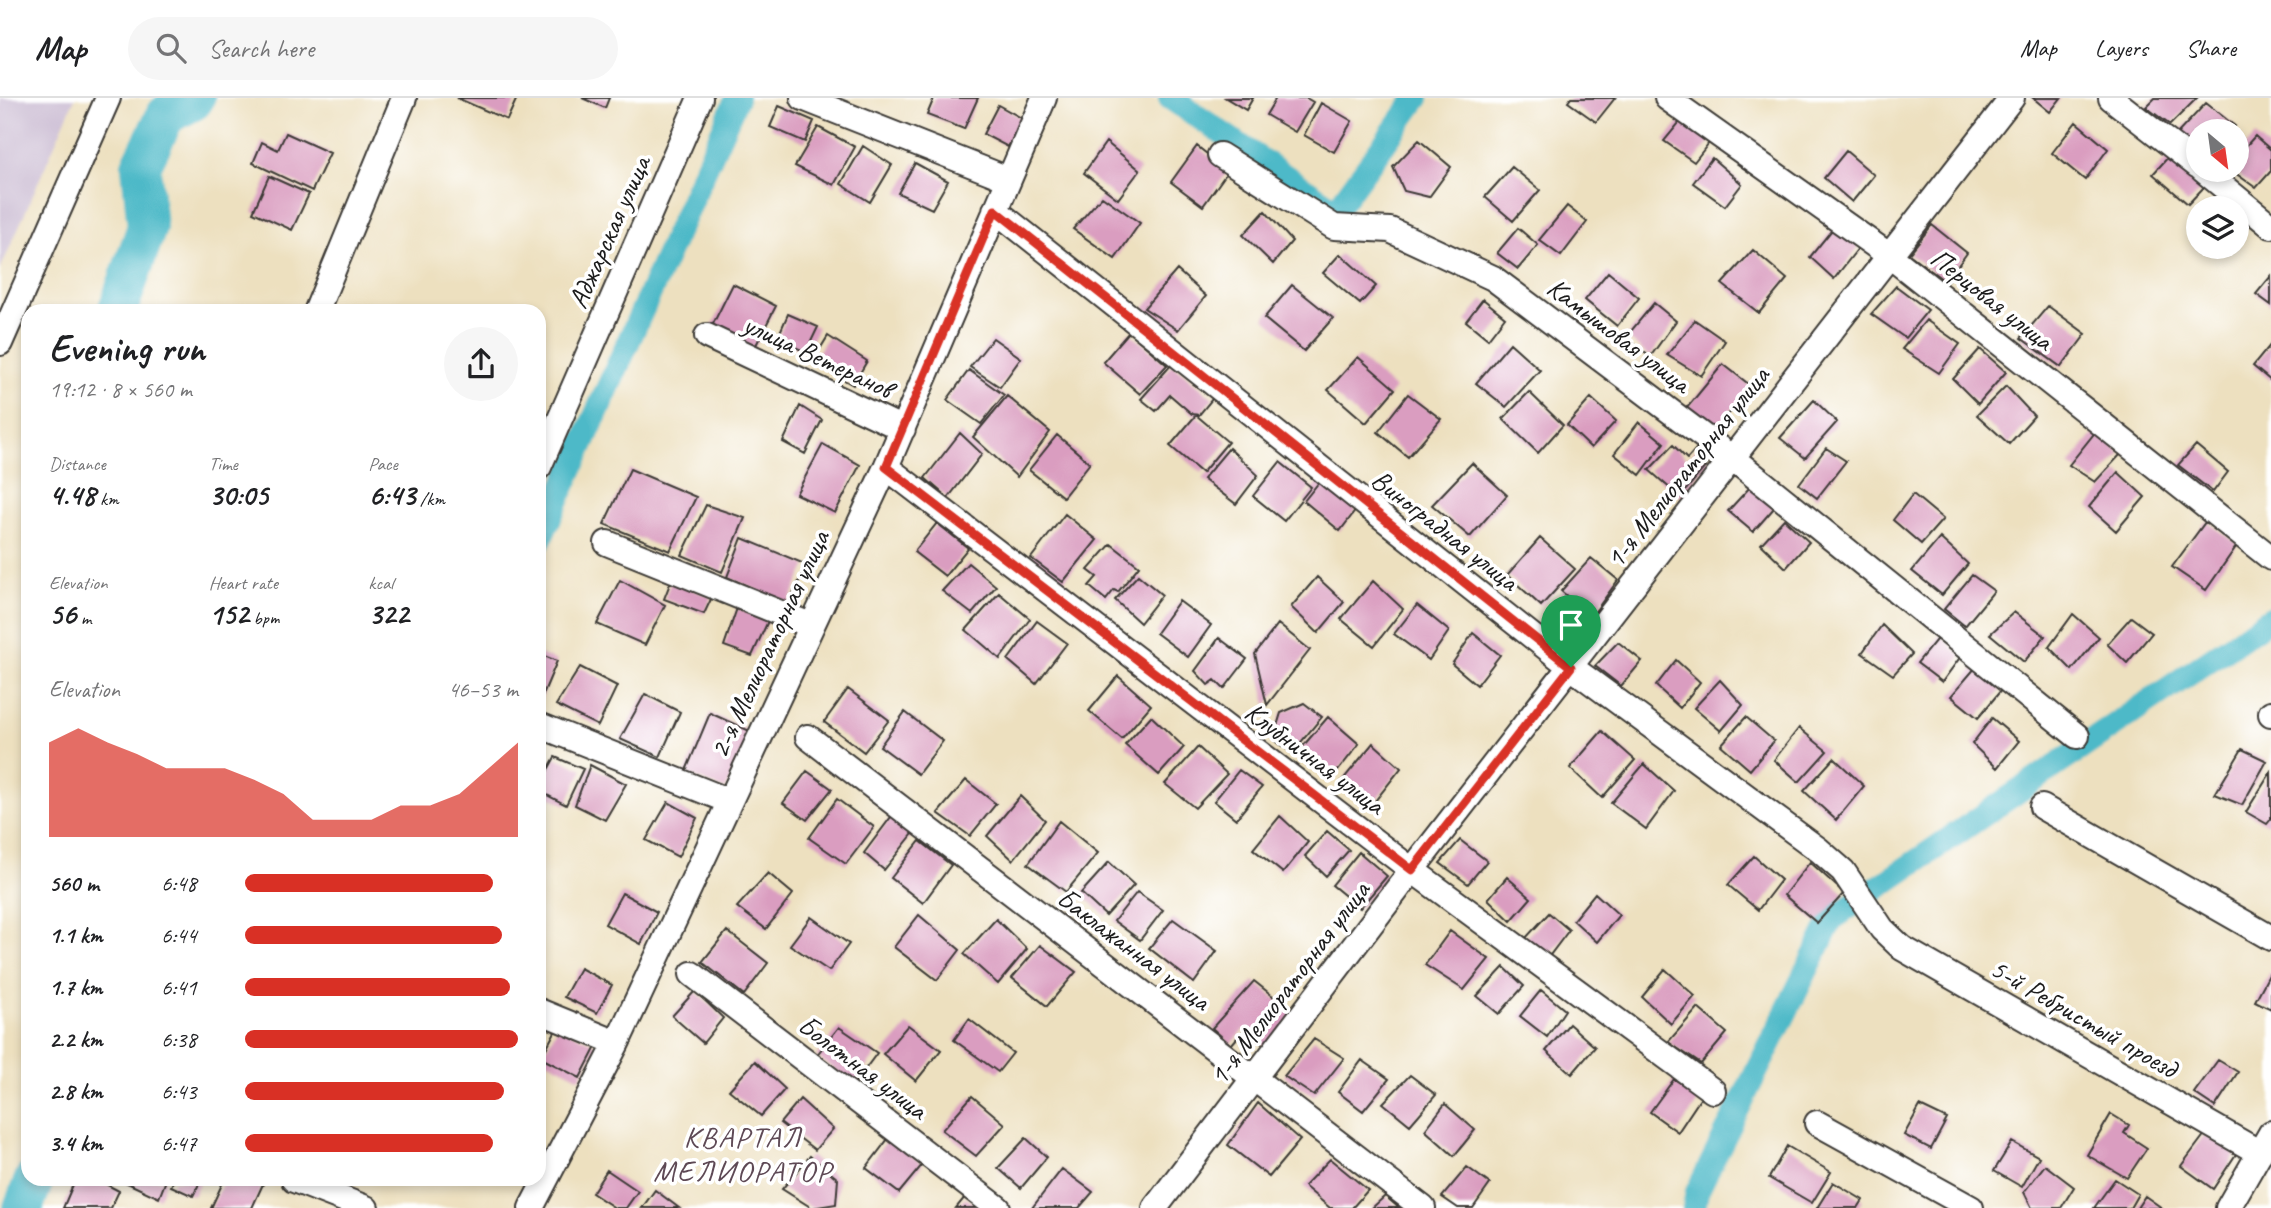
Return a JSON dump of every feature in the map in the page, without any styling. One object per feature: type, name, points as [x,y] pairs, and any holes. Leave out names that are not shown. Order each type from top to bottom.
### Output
[{"type":"street","points":[[0,343],[108,98]]},
{"type":"street","points":[[319,304],[404,98]]},
{"type":"street","name":"Аджарская улица","points":[[546,451],[701,98]]},
{"type":"street","points":[[803,98],[1008,179]]},
{"type":"street","name":"2-я Мелиораторная улица","points":[[546,1179],[617,1043],[886,467],[1044,98]]},
{"type":"street","name":"Перцовая улица","points":[[1667,98],[1890,256],[2271,558]]},
{"type":"street","name":"1-я Мелиораторная улица","points":[[1155,1208],[1412,870],[2012,98]]},
{"type":"street","points":[[2111,98],[2186,157]]},
{"type":"street","name":"Камышовая улица","points":[[1220,155],[1334,227],[1390,230],[1493,278],[1731,457],[2077,736]]},
{"type":"street","points":[[2218,182],[2271,226]]},
{"type":"street","name":"Виноградная улица","points":[[995,210],[1571,667],[1819,850],[1843,871],[1882,929]]},
{"type":"street","name":"улица Ветеранов","points":[[707,336],[902,429]]},
{"type":"street","name":"Клубничная улица","points":[[886,467],[1412,870],[1713,1091]]},
{"type":"street","points":[[607,543],[810,625]]},
{"type":"street","points":[[546,729],[729,801]]},
{"type":"street","name":"Баклажанная улица","points":[[808,737],[1423,1208]]},
{"type":"street","points":[[2042,807],[2271,938]]},
{"type":"street","name":"5-й Ребристый проезд","points":[[1882,929],[1902,948],[2265,1143]]},
{"type":"street","name":"Болотная улица","points":[[692,974],[998,1208]]},
{"type":"street","points":[[546,1014],[617,1043]]},
{"type":"street","points":[[1817,1123],[1971,1208]]},
{"type":"street","points":[[2228,1208],[2265,1143]]},
{"type":"street","points":[[309,1186],[366,1208]]},
{"type":"street","name":"2-я Мелиораторная улица","points":[[531,1208],[542,1186]]},
{"type":"shaded area","points":[[0,98],[75,98],[0,270]]},
{"type":"building","points":[[457,98],[517,98],[507,120]]},
{"type":"building","points":[[582,98],[609,98],[605,108]]},
{"type":"building","points":[[934,98],[978,98],[964,129],[927,115]]},
{"type":"building","points":[[1226,98],[1253,98],[1246,110]]},
{"type":"building","points":[[1276,98],[1306,98],[1313,102],[1295,132],[1266,115]]},
{"type":"building","points":[[1571,98],[1615,98],[1596,122],[1568,102]]},
{"type":"building","points":[[2033,98],[2061,98],[2050,112]]},
{"type":"building","points":[[2155,98],[2197,98],[2170,125],[2146,107]]},
{"type":"building","points":[[1321,103],[1352,121],[1334,152],[1304,135]]},
{"type":"building","points":[[2206,103],[2226,119],[2191,119]]},
{"type":"building","points":[[998,105],[1023,119],[1008,147],[983,134]]},
{"type":"building","points":[[779,106],[814,121],[805,142],[770,127]]},
{"type":"building","points":[[1683,118],[1712,139],[1694,162],[1664,141]]},
{"type":"building","points":[[2076,122],[2108,149],[2085,180],[2052,153]]},
{"type":"building","points":[[2186,124],[2186,143],[2176,135]]},
{"type":"building","points":[[818,127],[855,147],[834,185],[795,166]]},
{"type":"building","points":[[286,133],[330,153],[312,191],[253,163],[262,142],[278,150]]},
{"type":"building","points":[[2255,136],[2271,150],[2271,171],[2256,188],[2248,182],[2249,143]]},
{"type":"building","points":[[1419,140],[1451,167],[1429,197],[1404,191],[1393,167]]},
{"type":"building","points":[[1106,142],[1140,170],[1118,199],[1084,173]]},
{"type":"building","points":[[863,146],[892,165],[870,202],[841,184]]},
{"type":"building","points":[[1197,146],[1228,171],[1203,206],[1171,182]]},
{"type":"building","points":[[1846,151],[1874,175],[1852,202],[1824,178]]},
{"type":"building","points":[[2170,155],[2186,169],[2186,182],[2200,182],[2205,186],[2196,196],[2186,196],[2186,202],[2153,174]]},
{"type":"building","points":[[1712,158],[1742,184],[1725,206],[1693,183]]},
{"type":"building","points":[[915,163],[948,181],[932,209],[898,193]]},
{"type":"building","points":[[1512,167],[1540,190],[1513,221],[1485,197]]},
{"type":"building","points":[[269,176],[309,194],[292,230],[253,212]]},
{"type":"building","points":[[1102,196],[1140,223],[1115,259],[1073,229]]},
{"type":"building","points":[[1567,206],[1587,222],[1561,256],[1539,240]]},
{"type":"building","points":[[1265,211],[1292,241],[1273,264],[1243,235]]},
{"type":"building","points":[[1932,225],[1967,253],[1946,282],[1909,254]]},
{"type":"building","points":[[1835,226],[1859,247],[1834,279],[1810,257]]},
{"type":"building","points":[[1518,228],[1538,245],[1518,269],[1497,253]]},
{"type":"building","points":[[1753,250],[1787,279],[1759,313],[1722,284]]},
{"type":"building","points":[[1340,254],[1376,286],[1360,304],[1323,273]]},
{"type":"building","points":[[1177,270],[1206,296],[1178,330],[1144,308]]},
{"type":"building","points":[[1608,272],[1639,298],[1617,326],[1585,300]]},
{"type":"building","points":[[2271,276],[2271,305],[2256,294]]},
{"type":"building","points":[[733,284],[776,306],[753,351],[710,330]]},
{"type":"building","points":[[1292,285],[1333,318],[1304,351],[1264,318]]},
{"type":"building","points":[[1896,286],[1928,310],[1905,338],[1871,314]]},
{"type":"building","points":[[1483,299],[1505,317],[1488,339],[1466,321]]},
{"type":"building","points":[[1654,303],[1676,321],[1650,357],[1626,337]]},
{"type":"building","points":[[2048,306],[2086,334],[2061,367],[2021,338]]},
{"type":"building","points":[[788,314],[818,327],[806,352],[777,339]]},
{"type":"building","points":[[1695,320],[1725,341],[1701,376],[1667,355]]},
{"type":"building","points":[[1926,320],[1960,344],[1939,373],[1902,349]]},
{"type":"building","points":[[1129,332],[1167,365],[1140,394],[1103,362]]},
{"type":"building","points":[[828,336],[867,361],[853,385],[812,362]]},
{"type":"building","points":[[993,338],[1021,358],[1000,387],[970,367]]},
{"type":"building","points":[[1510,343],[1540,370],[1506,407],[1476,383]]},
{"type":"building","points":[[2271,344],[2271,381],[2253,366]]},
{"type":"building","points":[[1980,349],[2006,372],[1978,404],[1953,379]]},
{"type":"building","points":[[1358,357],[1395,389],[1366,423],[1328,390]]},
{"type":"building","points":[[1172,364],[1213,398],[1199,415],[1192,414],[1170,395],[1156,411],[1141,399]]},
{"type":"building","points":[[1723,364],[1751,386],[1716,430],[1686,409]]},
{"type":"building","points":[[969,370],[1004,395],[981,424],[947,400]]},
{"type":"building","points":[[2006,386],[2034,416],[2009,444],[1977,415]]},
{"type":"building","points":[[1529,392],[1563,425],[1538,453],[1503,419]]},
{"type":"building","points":[[1408,394],[1441,419],[1408,457],[1378,432]]},
{"type":"building","points":[[1007,396],[1050,432],[1017,477],[973,437]]},
{"type":"building","points":[[1591,398],[1616,421],[1591,448],[1567,425]]},
{"type":"building","points":[[1814,400],[1837,422],[1805,458],[1780,438]]},
{"type":"building","points":[[800,406],[822,420],[805,454],[783,442]]},
{"type":"building","points":[[1196,415],[1228,442],[1202,473],[1170,446]]},
{"type":"building","points":[[1639,422],[1664,443],[1640,475],[1614,454]]},
{"type":"building","points":[[2097,430],[2121,454],[2095,482],[2069,465]]},
{"type":"building","points":[[960,433],[982,454],[948,498],[925,478]]},
{"type":"building","points":[[1057,435],[1090,463],[1063,497],[1029,470]]},
{"type":"building","points":[[823,444],[860,465],[835,513],[796,494]]},
{"type":"building","points":[[1673,445],[1687,459],[1696,449],[1710,461],[1680,497],[1649,470]]},
{"type":"building","points":[[2196,445],[2228,472],[2213,492],[2178,465]]},
{"type":"building","points":[[1229,448],[1258,475],[1236,504],[1203,479]]},
{"type":"building","points":[[1826,448],[1846,461],[1817,498],[1799,484]]},
{"type":"building","points":[[1280,462],[1311,487],[1284,521],[1253,496]]},
{"type":"building","points":[[1472,463],[1507,495],[1470,537],[1432,505]]},
{"type":"building","points":[[630,469],[696,497],[670,551],[604,524]]},
{"type":"building","points":[[2118,472],[2145,497],[2116,531],[2089,507]]},
{"type":"building","points":[[1320,481],[1356,510],[1340,531],[1304,501]]},
{"type":"building","points":[[1751,486],[1774,508],[1753,532],[1728,511]]},
{"type":"building","points":[[1913,494],[1943,519],[1921,544],[1893,520]]},
{"type":"building","points":[[706,505],[745,518],[722,572],[682,555]]},
{"type":"building","points":[[1065,514],[1097,540],[1063,582],[1031,558]]},
{"type":"building","points":[[1784,519],[1809,542],[1786,568],[1761,544]]},
{"type":"building","points":[[2206,521],[2238,544],[2206,590],[2172,567]]},
{"type":"building","points":[[937,523],[968,548],[945,576],[914,552]]},
{"type":"building","points":[[742,538],[807,565],[788,604],[727,577]]},
{"type":"building","points":[[1540,538],[1575,569],[1541,606],[1507,575]]},
{"type":"building","points":[[1940,538],[1968,564],[1942,595],[1912,571]]},
{"type":"building","points":[[1111,544],[1139,566],[1118,592],[1114,590],[1106,600],[1089,586],[1097,577],[1088,570]]},
{"type":"building","points":[[1591,558],[1618,580],[1591,617],[1561,591]]},
{"type":"building","points":[[968,563],[996,586],[972,614],[942,591]]},
{"type":"building","points":[[1138,575],[1162,595],[1140,623],[1115,600]]},
{"type":"building","points":[[1972,575],[1994,591],[1965,626],[1944,609]]},
{"type":"building","points":[[1317,577],[1344,602],[1318,633],[1291,607]]},
{"type":"building","points":[[620,580],[665,605],[645,645],[597,624]]},
{"type":"building","points":[[671,581],[712,597],[704,614],[664,599]]},
{"type":"building","points":[[1373,581],[1403,609],[1374,646],[1341,619]]},
{"type":"building","points":[[999,593],[1030,619],[1000,659],[966,630]]},
{"type":"building","points":[[1179,601],[1211,625],[1188,657],[1156,633]]},
{"type":"building","points":[[1417,605],[1449,631],[1429,660],[1394,634]]},
{"type":"building","points":[[737,608],[768,621],[752,656],[724,646]]},
{"type":"building","points":[[2014,612],[2045,636],[2024,662],[1990,634]]},
{"type":"building","points":[[2073,614],[2099,637],[2072,670],[2049,647]]},
{"type":"building","points":[[2131,617],[2152,633],[2127,663],[2107,644]]},
{"type":"building","points":[[1037,621],[1067,643],[1036,684],[1008,660]]},
{"type":"building","points":[[1278,624],[1310,650],[1267,705],[1255,654]]},
{"type":"building","points":[[1882,625],[1912,654],[1893,675],[1862,653]]},
{"type":"building","points":[[1473,633],[1500,655],[1477,685],[1452,664]]},
{"type":"building","points":[[1940,635],[1961,656],[1942,682],[1917,663]]},
{"type":"building","points":[[1219,638],[1247,659],[1224,689],[1215,680],[1208,685],[1195,671]]},
{"type":"building","points":[[1618,642],[1642,661],[1621,686],[1595,666]]},
{"type":"building","points":[[546,657],[557,661],[546,687]]},
{"type":"building","points":[[1676,660],[1700,682],[1680,708],[1656,686]]},
{"type":"building","points":[[580,667],[617,686],[598,726],[556,705]]},
{"type":"building","points":[[1976,667],[2002,689],[1978,718],[1951,696]]},
{"type":"building","points":[[1118,676],[1151,705],[1122,739],[1089,711]]},
{"type":"building","points":[[1720,680],[1743,705],[1721,731],[1694,708]]},
{"type":"building","points":[[848,689],[889,720],[864,752],[824,722]]},
{"type":"building","points":[[645,694],[680,712],[660,757],[620,739]]},
{"type":"building","points":[[1304,703],[1322,717],[1292,753],[1273,739],[1281,713]]},
{"type":"building","points":[[905,712],[943,741],[918,774],[880,746]]},
{"type":"building","points":[[710,713],[752,732],[725,790],[685,773]]},
{"type":"building","points":[[1151,716],[1184,747],[1159,775],[1125,745]]},
{"type":"building","points":[[1328,717],[1359,744],[1330,781],[1297,753]]},
{"type":"building","points":[[1746,717],[1774,741],[1750,770],[1721,745]]},
{"type":"building","points":[[1992,718],[2019,741],[1997,768],[1972,744]]},
{"type":"building","points":[[1799,728],[1827,751],[1799,782],[1774,760]]},
{"type":"building","points":[[1602,731],[1635,760],[1602,798],[1570,768]]},
{"type":"building","points":[[1373,743],[1401,768],[1371,806],[1341,782]]},
{"type":"building","points":[[1198,747],[1227,774],[1195,808],[1165,784]]},
{"type":"building","points":[[2242,749],[2267,761],[2242,805],[2215,794]]},
{"type":"building","points":[[555,757],[583,769],[566,805],[546,795],[546,773]]},
{"type":"building","points":[[1834,758],[1864,786],[1836,820],[1804,791]]},
{"type":"building","points":[[1644,764],[1674,791],[1646,829],[1611,803]]},
{"type":"building","points":[[590,765],[626,784],[605,820],[575,805]]},
{"type":"building","points":[[1239,770],[1262,787],[1236,819],[1214,801]]},
{"type":"building","points":[[807,771],[832,789],[807,820],[783,803]]},
{"type":"building","points":[[2271,772],[2271,819],[2267,824],[2246,812]]},
{"type":"building","points":[[966,780],[996,804],[970,836],[938,813]]},
{"type":"building","points":[[1020,796],[1045,820],[1013,860],[987,836]]},
{"type":"building","points":[[837,799],[874,827],[846,864],[809,838]]},
{"type":"building","points":[[668,802],[697,818],[678,857],[646,840]]},
{"type":"building","points":[[894,813],[916,830],[884,870],[864,853]]},
{"type":"building","points":[[1280,816],[1308,842],[1283,873],[1253,849]]},
{"type":"building","points":[[1059,821],[1098,853],[1066,892],[1028,864]]},
{"type":"building","points":[[1327,831],[1349,850],[1326,876],[1305,856]]},
{"type":"building","points":[[1460,840],[1487,861],[1468,884],[1440,863]]},
{"type":"building","points":[[920,841],[951,865],[923,903],[891,878]]},
{"type":"building","points":[[1359,852],[1387,876],[1360,908],[1332,885]]},
{"type":"building","points":[[1754,856],[1781,880],[1758,910],[1728,885]]},
{"type":"building","points":[[1109,862],[1134,885],[1106,916],[1081,893]]},
{"type":"building","points":[[1810,862],[1844,893],[1817,923],[1784,895]]},
{"type":"building","points":[[768,873],[793,894],[766,929],[737,907]]},
{"type":"building","points":[[1507,877],[1531,898],[1511,921],[1488,899]]},
{"type":"building","points":[[1137,892],[1163,910],[1140,940],[1114,921]]},
{"type":"building","points":[[622,893],[657,912],[641,944],[605,924]]},
{"type":"building","points":[[1595,893],[1619,915],[1597,942],[1573,920]]},
{"type":"building","points":[[1549,913],[1569,930],[1547,959],[1523,941]]},
{"type":"building","points":[[919,915],[960,950],[937,980],[894,947]]},
{"type":"building","points":[[811,917],[849,944],[829,971],[790,945]]},
{"type":"building","points":[[996,919],[1027,949],[998,984],[964,954]]},
{"type":"building","points":[[1173,919],[1217,951],[1194,983],[1149,948]]},
{"type":"building","points":[[727,931],[768,963],[744,995],[702,962]]},
{"type":"building","points":[[1450,931],[1489,959],[1464,990],[1425,965]]},
{"type":"building","points":[[1040,945],[1076,972],[1047,1006],[1012,978]]},
{"type":"building","points":[[1504,967],[1524,986],[1499,1014],[1477,996]]},
{"type":"building","points":[[580,968],[612,985],[597,1013],[564,997]]},
{"type":"building","points":[[1665,969],[1695,996],[1671,1024],[1642,997]]},
{"type":"building","points":[[2271,971],[2271,1009],[2255,1001]]},
{"type":"building","points":[[1254,981],[1294,1013],[1267,1048],[1245,1029],[1231,1045],[1212,1028]]},
{"type":"building","points":[[1541,990],[1565,1010],[1547,1037],[1520,1016]]},
{"type":"building","points":[[695,991],[723,1018],[703,1043],[672,1016]]},
{"type":"building","points":[[1698,1008],[1727,1033],[1701,1064],[1668,1042]]},
{"type":"building","points":[[969,1019],[1013,1053],[998,1072],[954,1040]]},
{"type":"building","points":[[1569,1024],[1595,1047],[1572,1074],[1546,1051]]},
{"type":"building","points":[[908,1025],[941,1050],[916,1081],[883,1054]]},
{"type":"building","points":[[558,1026],[597,1045],[580,1078],[546,1061],[546,1049]]},
{"type":"building","points":[[839,1027],[877,1053],[854,1084],[816,1056]]},
{"type":"building","points":[[1314,1039],[1344,1058],[1314,1096],[1284,1076]]},
{"type":"building","points":[[1362,1060],[1389,1079],[1363,1111],[1338,1092]]},
{"type":"building","points":[[2218,1060],[2238,1072],[2215,1107],[2194,1093]]},
{"type":"building","points":[[755,1061],[785,1089],[761,1116],[729,1090]]},
{"type":"building","points":[[1410,1075],[1436,1095],[1410,1125],[1383,1103]]},
{"type":"building","points":[[1674,1079],[1702,1096],[1678,1132],[1650,1112]]},
{"type":"building","points":[[972,1096],[1005,1124],[976,1156],[942,1130]]},
{"type":"building","points":[[800,1099],[833,1129],[815,1150],[780,1123]]},
{"type":"building","points":[[1258,1103],[1300,1140],[1269,1177],[1228,1145]]},
{"type":"building","points":[[1445,1104],[1475,1130],[1454,1156],[1425,1130]]},
{"type":"building","points":[[1920,1106],[1947,1119],[1931,1149],[1904,1135]]},
{"type":"building","points":[[2111,1114],[2129,1125],[2124,1133],[2147,1148],[2127,1178],[2087,1155]]},
{"type":"building","points":[[2205,1134],[2236,1154],[2213,1189],[2181,1166]]},
{"type":"building","points":[[1026,1138],[1047,1157],[1021,1188],[998,1168]]},
{"type":"building","points":[[888,1139],[923,1164],[899,1193],[866,1168]]},
{"type":"building","points":[[2012,1142],[2039,1157],[2022,1187],[1994,1171]]},
{"type":"building","points":[[1787,1146],[1831,1172],[1812,1203],[1769,1178]]},
{"type":"building","points":[[810,1156],[838,1179],[836,1204],[812,1208],[782,1189]]},
{"type":"building","points":[[1330,1159],[1368,1190],[1352,1208],[1330,1208],[1304,1186]]},
{"type":"building","points":[[2045,1165],[2074,1187],[2061,1208],[2032,1208],[2024,1192]]},
{"type":"building","points":[[1467,1167],[1490,1184],[1473,1208],[1458,1208],[1442,1197]]},
{"type":"building","points":[[1062,1169],[1093,1192],[1079,1208],[1032,1208]]},
{"type":"building","points":[[607,1170],[638,1191],[626,1208],[615,1208],[592,1193]]},
{"type":"building","points":[[2115,1179],[2138,1194],[2130,1208],[2094,1208]]},
{"type":"building","points":[[1833,1182],[1863,1200],[1858,1208],[1817,1208]]},
{"type":"building","points":[[72,1186],[109,1186],[119,1191],[111,1208],[63,1208]]},
{"type":"building","points":[[134,1186],[164,1186],[159,1198]]},
{"type":"building","points":[[171,1186],[198,1186],[193,1196]]},
{"type":"building","points":[[221,1186],[262,1186],[252,1208],[211,1208]]},
{"type":"building","points":[[655,1190],[679,1208],[642,1208]]},
{"type":"building","points":[[1385,1196],[1399,1208],[1372,1208]]},
{"type":"building","points":[[2145,1196],[2162,1208],[2137,1208]]},
{"type":"building","points":[[965,1197],[980,1208],[956,1208]]},
{"type":"waterway","points":[[120,304],[147,227],[141,166],[166,115],[195,98]]},
{"type":"waterway","points":[[546,526],[737,98]]},
{"type":"waterway","points":[[1170,98],[1336,210],[1417,98]]},
{"type":"waterway","points":[[1694,1208],[1697,1192],[1832,919],[2271,618]]},
{"type":"waterway","points":[[23,1208],[32,1186]]},
{"type":"district","name":"КВАРТАЛ МЕЛИОРАТОР","points":[[743,1154]]},
{"type":"route","points":[[995,210],[1571,667],[1412,870],[886,467],[995,210]]}]
